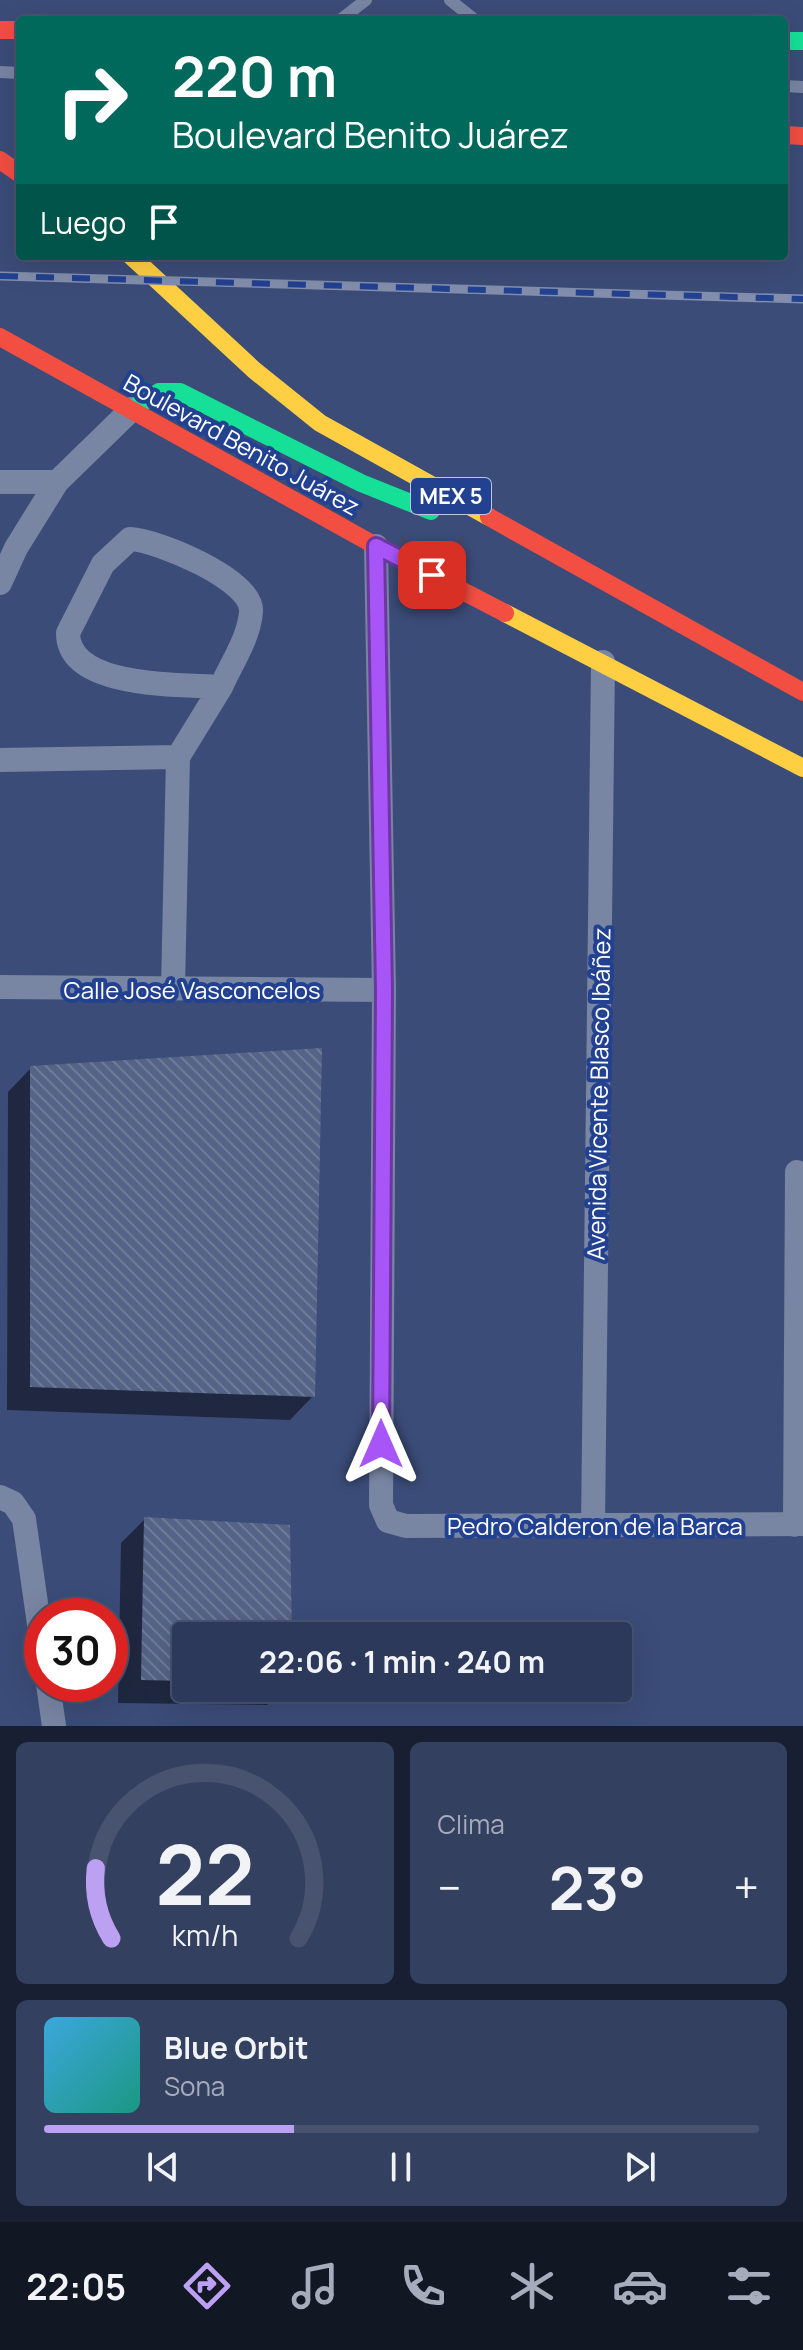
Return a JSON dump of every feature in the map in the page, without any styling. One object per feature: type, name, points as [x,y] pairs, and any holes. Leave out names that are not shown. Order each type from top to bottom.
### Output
[{"type":"main road","name":"MEX 5","points":[[135,260],[254,370],[320,423],[803,692]]},
{"type":"main road","name":"Boulevard Benito Juárez","points":[[0,337],[376,546],[803,768]]},
{"type":"main road","points":[[132,409],[159,392],[180,392],[389,495],[557,555]]},
{"type":"street","points":[[0,583],[16,548],[57,482],[132,409]]},
{"type":"street","points":[[0,482],[57,482]]},
{"type":"street","points":[[173,989],[178,757],[221,687],[247,630],[252,609],[246,593],[233,581],[148,540],[130,539],[103,564],[68,633],[68,645],[84,666],[108,676],[221,687]]},
{"type":"street","points":[[376,546],[384,990]]},
{"type":"street","name":"Avenida Vicente Blasco Ibáñez","points":[[593,1525],[603,662]]},
{"type":"street","points":[[0,760],[178,757]]},
{"type":"street","name":"Calle José Vasconcelos","points":[[0,987],[384,990]]},
{"type":"street","name":"Pedro Calderon de la Barca","points":[[384,990],[381,1505],[388,1521],[406,1526],[799,1524]]},
{"type":"street","points":[[797,1172],[799,1524]]},
{"type":"street","points":[[0,1497],[13,1503],[24,1519],[35,1598]]},
{"type":"street","points":[[51,1702],[54,1726]]},
{"type":"lane","points":[[345,16],[366,0]]},
{"type":"lane","points":[[450,0],[470,16]]},
{"type":"building","points":[[322,1048],[315,1397],[30,1387],[30,1066]]},
{"type":"building","points":[[144,1517],[290,1525],[292,1622],[172,1622],[172,1681],[141,1680]]},
{"type":"railway","points":[[0,276],[803,299]]},
{"type":"traffic: fast","points":[[788,41],[803,41]]},
{"type":"traffic: fast","points":[[132,409],[159,392],[180,392],[361,483],[431,511]]},
{"type":"traffic: slow","points":[[135,260],[254,370],[320,423],[489,517]]},
{"type":"traffic: slow","points":[[505,613],[803,768]]},
{"type":"traffic: jam","points":[[0,30],[16,30]]},
{"type":"traffic: jam","points":[[788,135],[803,136]]},
{"type":"traffic: jam","points":[[0,160],[16,171]]},
{"type":"traffic: jam","points":[[0,337],[376,546],[505,613]]},
{"type":"traffic: jam","points":[[489,517],[803,692]]},
{"type":"route","points":[[381,1444],[384,990],[376,546],[432,575]]}]
